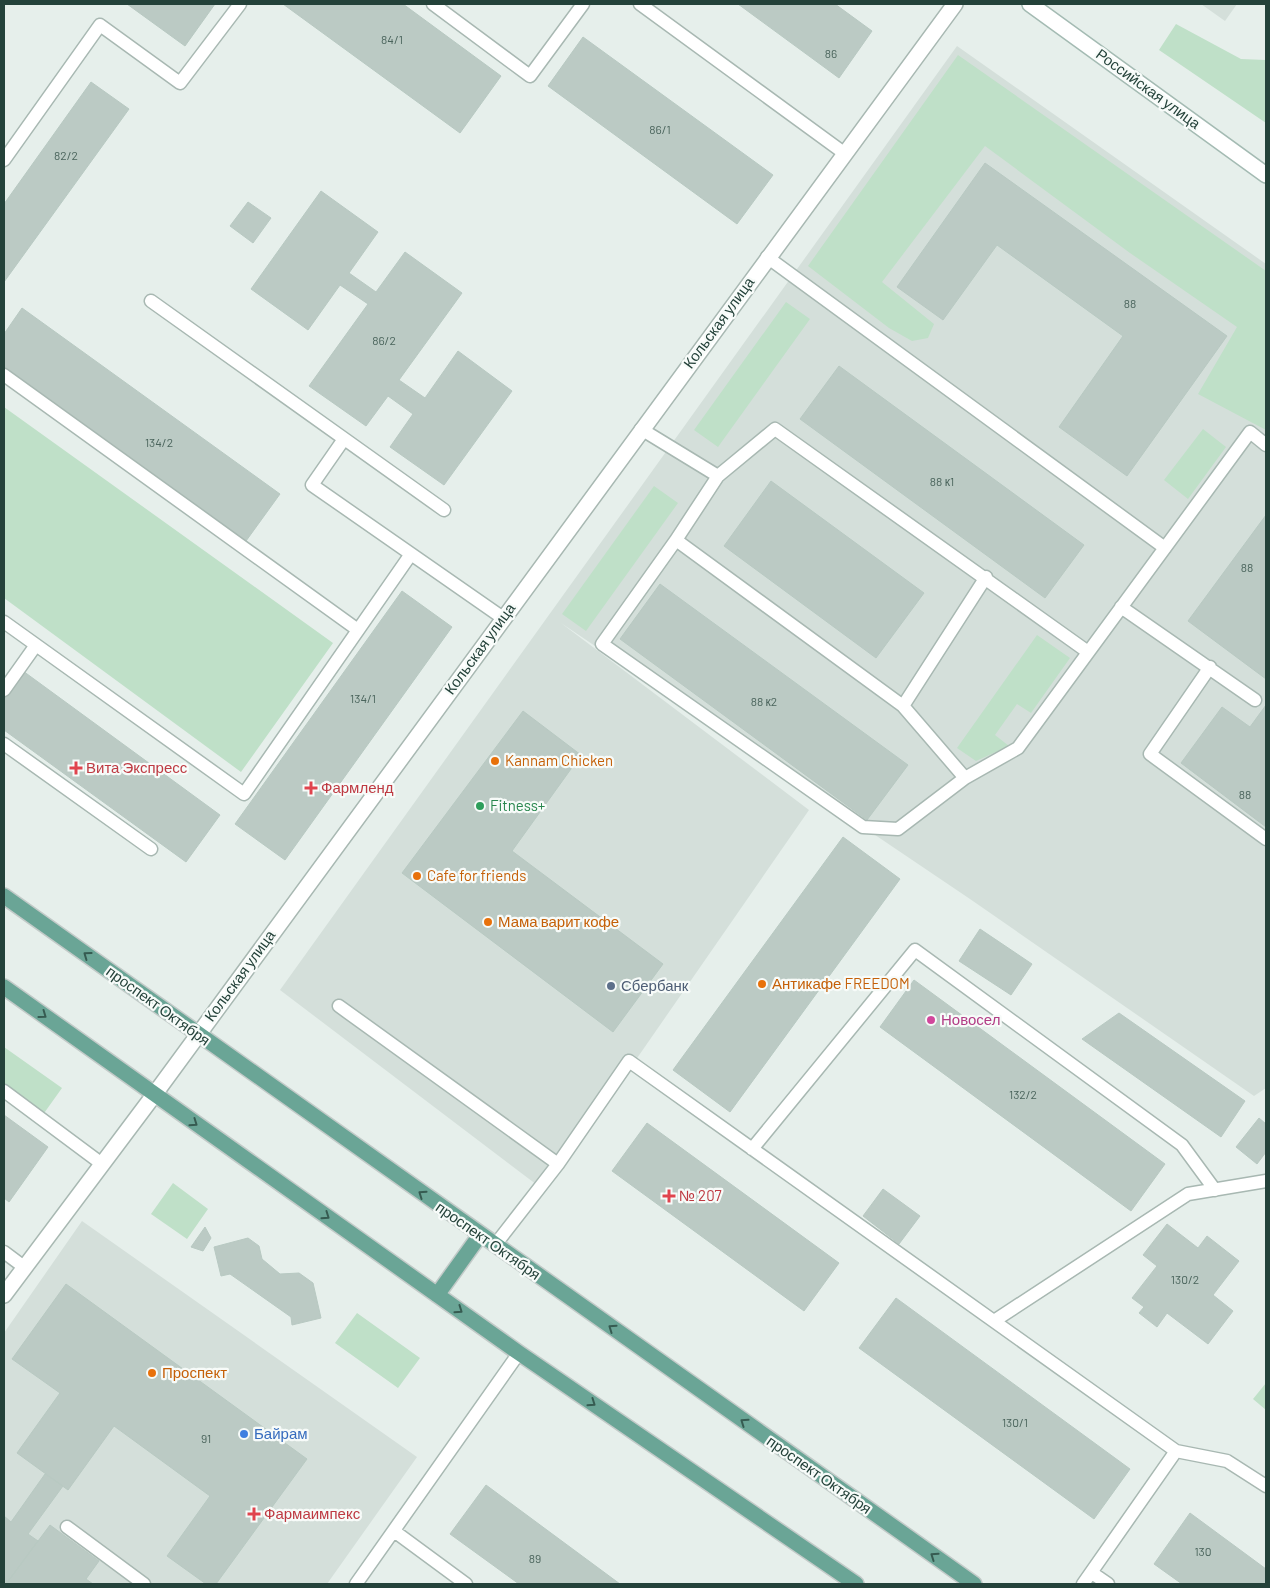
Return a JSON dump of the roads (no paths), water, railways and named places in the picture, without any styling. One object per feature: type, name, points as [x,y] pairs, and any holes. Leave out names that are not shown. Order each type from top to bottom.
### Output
[{"type":"main road","name":"проспект Октября","points":[[4,896],[974,1584]]},
{"type":"main road","points":[[4,987],[519,1353],[856,1584]]},
{"type":"main road","points":[[437,1295],[480,1235]]},
{"type":"street","name":"Кольская улица","points":[[4,1295],[154,1095],[767,257],[955,4]]},
{"type":"street","name":"Российская улица","points":[[1030,4],[1266,175]]},
{"type":"lane","points":[[4,160],[100,26],[180,83],[240,4]]},
{"type":"lane","points":[[433,4],[530,76],[583,4]]},
{"type":"lane","points":[[640,4],[844,153]]},
{"type":"lane","points":[[767,257],[1165,548]]},
{"type":"lane","points":[[151,302],[444,510]]},
{"type":"lane","points":[[4,375],[358,630]]},
{"type":"lane","points":[[641,429],[718,476]]},
{"type":"lane","points":[[1088,652],[986,577],[775,429],[718,476],[676,540],[602,644],[863,827],[898,828],[965,778],[1018,748],[1250,432],[1266,445]]},
{"type":"lane","points":[[344,439],[312,484],[503,618]]},
{"type":"lane","points":[[676,540],[903,706],[965,778]]},
{"type":"lane","points":[[4,622],[244,794],[411,554]]},
{"type":"lane","points":[[903,706],[986,577]]},
{"type":"lane","points":[[1121,607],[1210,666],[1254,700]]},
{"type":"lane","points":[[4,690],[36,645]]},
{"type":"lane","points":[[1210,666],[1150,754],[1266,838]]},
{"type":"lane","points":[[4,744],[150,849]]},
{"type":"lane","points":[[752,1148],[915,950],[1182,1145],[1215,1190]]},
{"type":"lane","points":[[339,1006],[558,1164]]},
{"type":"lane","points":[[495,1245],[558,1164],[629,1061],[1176,1451],[1228,1461],[1266,1486]]},
{"type":"lane","points":[[4,1091],[102,1164]]},
{"type":"lane","points":[[994,1321],[1188,1194],[1266,1181]]},
{"type":"lane","points":[[4,1252],[24,1267]]},
{"type":"lane","points":[[356,1584],[519,1353]]},
{"type":"lane","points":[[1083,1584],[1176,1451]]},
{"type":"lane","points":[[67,1527],[144,1584]]},
{"type":"lane","points":[[394,1531],[466,1584]]},
{"type":"lane","points":[[1092,1573],[1108,1584]]},
{"type":"place","name":"Kannam Chicken","points":[[495,761]]},
{"type":"place","name":"Вита Экспресс","points":[[76,768]]},
{"type":"place","name":"Фармленд","points":[[311,788]]},
{"type":"place","name":"Fitness+","points":[[480,806]]},
{"type":"place","name":"Cafe for friends","points":[[417,876]]},
{"type":"place","name":"Мама варит кофе","points":[[488,922]]},
{"type":"place","name":"Антикафе FREEDOM","points":[[762,984]]},
{"type":"place","name":"Сбербанк","points":[[611,986]]},
{"type":"place","name":"Новосел","points":[[931,1020]]},
{"type":"place","name":"№ 207","points":[[669,1196]]},
{"type":"place","name":"Проспект","points":[[152,1373]]},
{"type":"place","name":"Байрам","points":[[244,1434]]},
{"type":"place","name":"Фармаимпекс","points":[[254,1514]]}]
